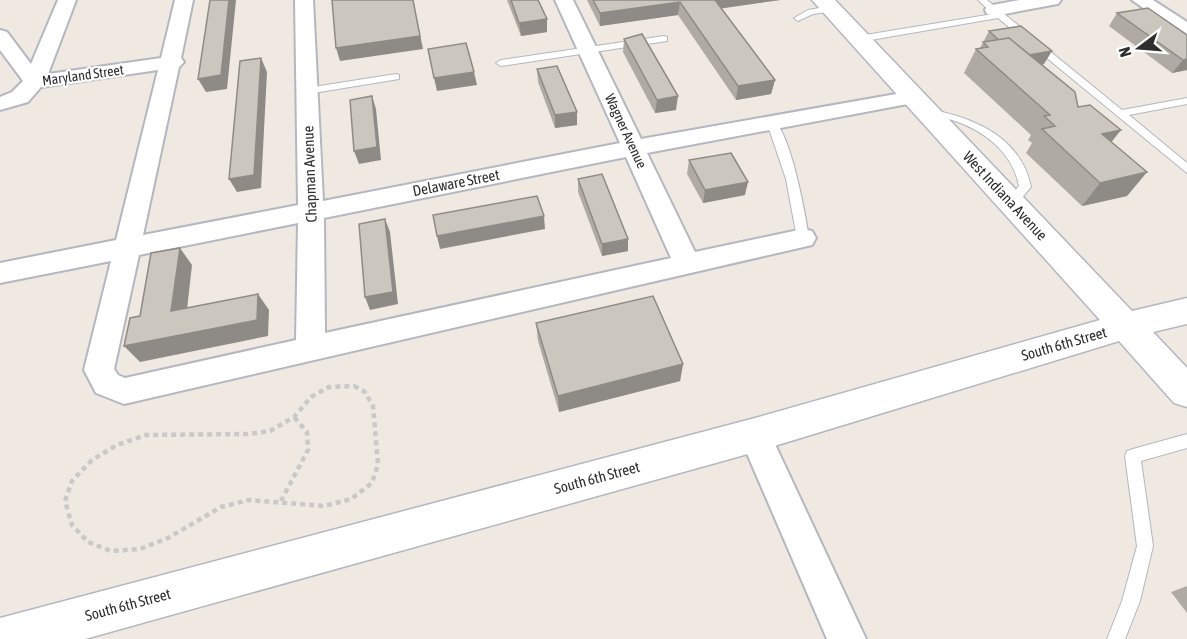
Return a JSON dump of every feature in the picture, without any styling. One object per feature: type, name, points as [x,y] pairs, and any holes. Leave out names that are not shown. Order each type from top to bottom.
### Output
[{"type":"street","points":[[34,82],[67,0]]},
{"type":"street","points":[[184,0],[172,62],[99,370],[107,384],[124,391],[803,238]]},
{"type":"street","name":"Chapman Avenue","points":[[308,0],[311,349]]},
{"type":"street","name":"Wagner Avenue","points":[[564,0],[687,263]]},
{"type":"street","points":[[992,8],[1052,0]]},
{"type":"street","points":[[1141,0],[1187,30]]},
{"type":"street","name":"West Indiana Avenue","points":[[827,4],[1187,393]]},
{"type":"street","points":[[0,36],[34,82]]},
{"type":"street","name":"Maryland Street","points":[[0,104],[20,97],[34,82],[172,62]]},
{"type":"street","name":"Delaware Street","points":[[0,273],[634,148],[772,123],[920,105]]},
{"type":"street","name":"South 6th Street","points":[[4,639],[755,435],[1125,326],[1187,311]]},
{"type":"street","points":[[755,435],[847,639]]},
{"type":"lane","points":[[798,18],[827,4]]},
{"type":"lane","points":[[859,39],[992,8],[1187,169]]},
{"type":"lane","points":[[501,63],[664,39]]},
{"type":"lane","points":[[307,92],[396,77]]},
{"type":"lane","points":[[1120,114],[1187,101]]},
{"type":"lane","points":[[772,123],[784,149],[796,189],[803,238]]},
{"type":"lane","points":[[1116,639],[1131,601],[1145,546],[1133,456],[1187,441]]},
{"type":"path","points":[[354,386],[365,392],[373,406],[378,464],[372,483],[351,499],[324,506],[281,501],[249,501],[221,507],[158,542],[140,549],[111,550],[88,542],[72,525],[65,501],[72,481],[92,460],[117,445],[146,435],[248,434],[270,431],[294,417],[311,397],[329,387],[354,386]]},
{"type":"path","points":[[281,501],[308,450],[308,432],[294,417]]},
{"type":"building","points":[[210,0],[229,0],[221,75],[198,79]]},
{"type":"building","points":[[332,0],[413,0],[420,36],[336,48]]},
{"type":"building","points":[[511,0],[538,0],[547,19],[519,23]]},
{"type":"building","points":[[593,0],[715,0],[775,80],[738,86],[680,2],[600,13]]},
{"type":"building","points":[[1148,8],[1187,35],[1187,59],[1183,60],[1117,13]]},
{"type":"building","points":[[1021,26],[1052,51],[1029,55],[1009,38],[999,40],[989,31]]},
{"type":"building","points":[[642,34],[678,96],[657,100],[624,39]]},
{"type":"building","points":[[1009,38],[1075,92],[1078,107],[1090,105],[1121,130],[1102,134],[1147,172],[1100,183],[1042,129],[1055,126],[1044,116],[1050,115],[976,49],[988,47],[983,42]]},
{"type":"building","points":[[466,43],[474,72],[434,78],[428,49]]},
{"type":"building","points":[[261,58],[254,175],[229,179],[240,61]]},
{"type":"building","points":[[557,66],[577,112],[555,115],[537,69]]},
{"type":"building","points":[[372,96],[377,147],[354,151],[350,100]]},
{"type":"building","points":[[731,153],[748,182],[705,190],[689,160]]},
{"type":"building","points":[[602,174],[628,239],[602,244],[578,179]]},
{"type":"building","points":[[537,196],[544,216],[437,236],[433,215]]},
{"type":"building","points":[[385,219],[393,292],[365,297],[359,224]]},
{"type":"building","points":[[180,248],[171,311],[258,294],[257,320],[124,346],[130,318],[140,316],[151,253]]},
{"type":"building","points":[[653,296],[683,364],[558,396],[536,323]]}]
